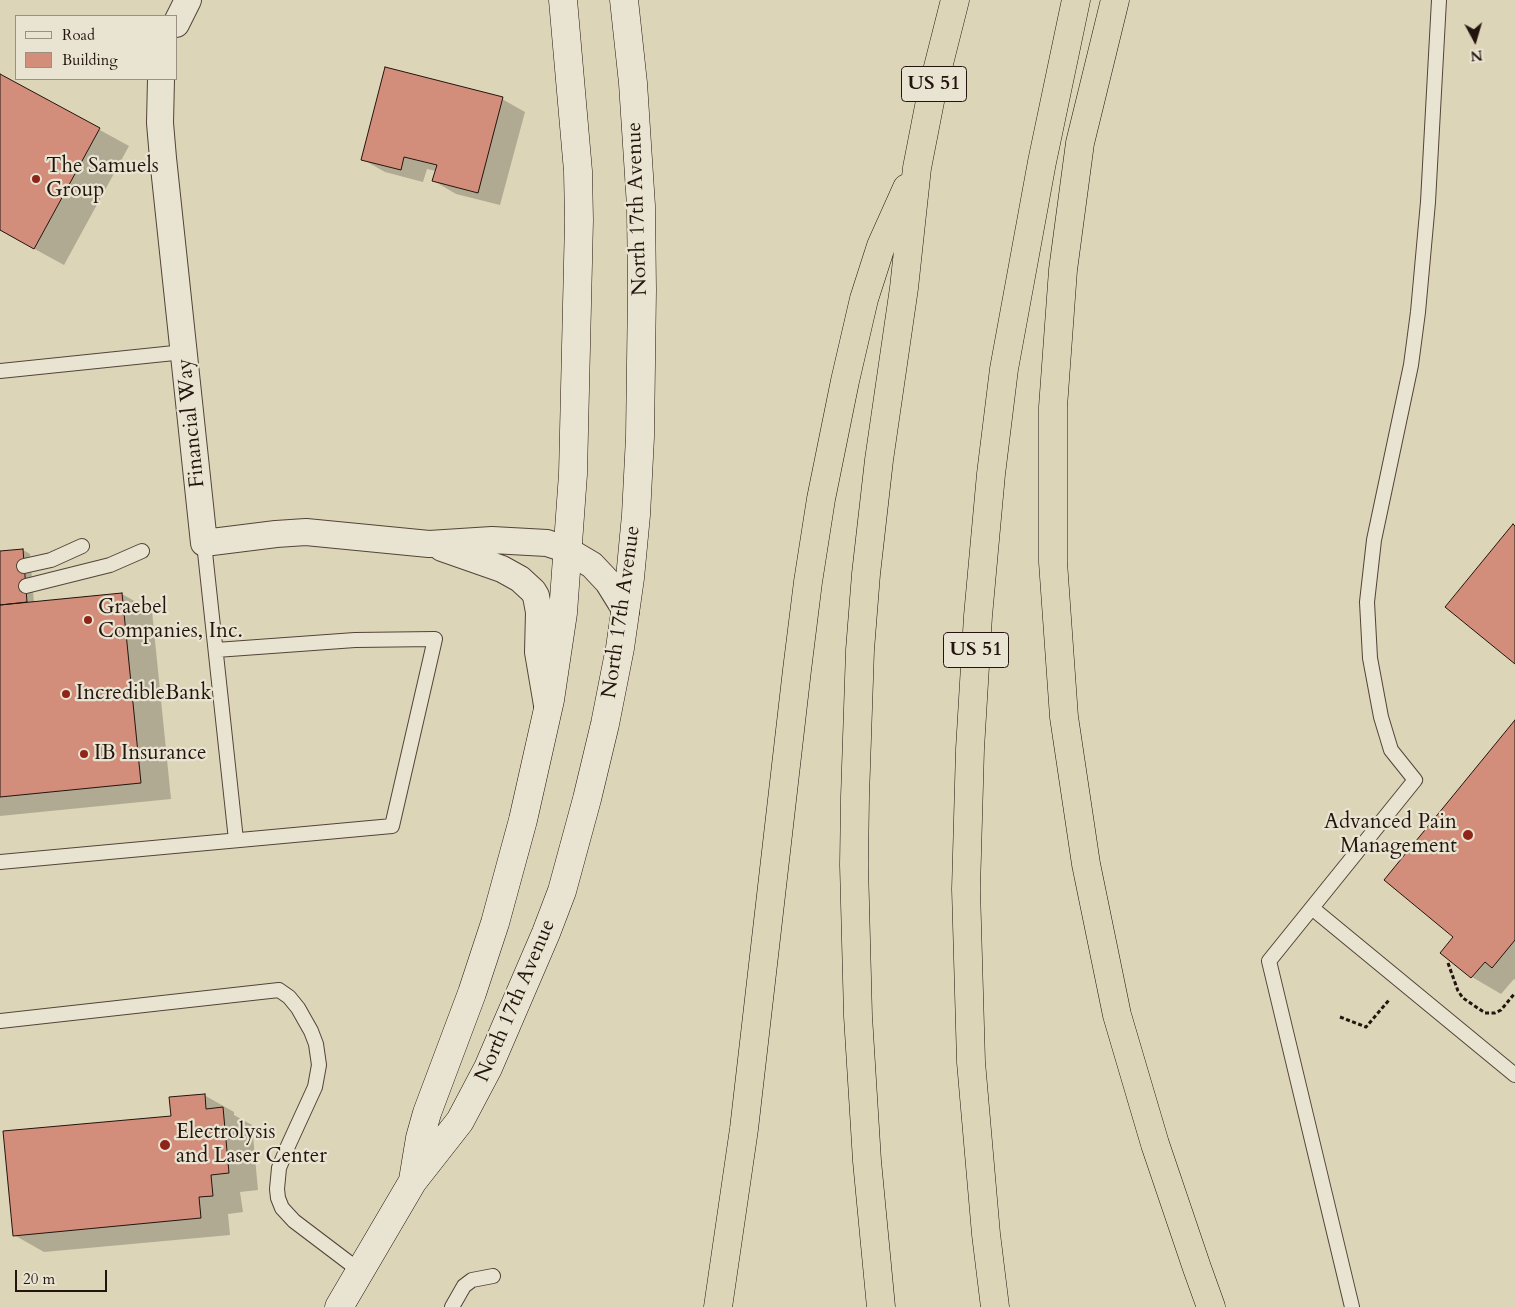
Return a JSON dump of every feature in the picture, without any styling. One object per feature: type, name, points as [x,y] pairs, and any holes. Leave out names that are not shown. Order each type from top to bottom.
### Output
[{"type":"highway","name":"US 51","points":[[881,1307],[866,1161],[856,941],[855,797],[860,650],[866,574],[880,451],[904,288],[917,168],[932,91],[955,0]]},
{"type":"highway","name":"US 51","points":[[995,1307],[986,1234],[971,1062],[966,889],[970,749],[980,597],[991,474],[1004,369],[1042,162],[1076,0]]},
{"type":"highway","points":[[1115,0],[1080,143],[1063,270],[1053,407],[1053,562],[1064,716],[1086,864],[1117,1015],[1155,1144],[1196,1268],[1212,1307]]},
{"type":"highway","points":[[718,1307],[744,1129],[798,662],[821,499],[845,381],[871,274],[881,246],[917,168]]},
{"type":"main road","name":"North 17th Avenue","points":[[413,1181],[420,1138],[431,1099],[470,1001],[495,923],[523,820],[548,710],[563,613],[569,550],[576,389],[579,203],[578,171],[563,0]]},
{"type":"main road","name":"North 17th Avenue","points":[[339,1307],[413,1181],[450,1136],[470,1106],[500,1041],[554,912],[580,829],[601,744],[626,611],[635,537],[640,437],[642,290],[640,206],[637,138],[624,0]]},
{"type":"street","points":[[178,20],[188,0]]},
{"type":"street","name":"Financial Way","points":[[161,80],[162,144],[204,543]]},
{"type":"street","points":[[204,543],[306,532],[429,544],[492,540],[547,543],[569,550],[587,561],[608,582],[626,611]]},
{"type":"street","points":[[429,544],[502,569],[520,579],[533,591],[536,596],[539,612],[538,652],[548,710]]},
{"type":"lane","points":[[1352,1307],[1269,961],[1414,780],[1391,750],[1381,717],[1370,658],[1367,602],[1374,540],[1411,365],[1418,312],[1428,202],[1439,0]]},
{"type":"lane","points":[[0,371],[184,352]]},
{"type":"lane","points":[[204,543],[236,840]]},
{"type":"lane","points":[[24,566],[50,560],[82,546]]},
{"type":"lane","points":[[26,586],[110,565],[142,551]]},
{"type":"lane","points":[[0,862],[392,826],[435,639],[355,640],[216,650]]},
{"type":"lane","points":[[1312,908],[1515,1075]]},
{"type":"lane","points":[[0,1021],[279,990],[289,997],[298,1008],[311,1031],[319,1065],[315,1087],[279,1168],[278,1198],[282,1208],[294,1221],[360,1271]]},
{"type":"lane","points":[[452,1307],[464,1286],[472,1280],[493,1276]]},
{"type":"path","points":[[1448,963],[1458,992],[1463,998],[1486,1013],[1495,1013],[1500,1010],[1515,993]]},
{"type":"path","points":[[1340,1017],[1366,1027],[1373,1019]]},
{"type":"building","points":[[385,67],[503,97],[478,193],[432,181],[437,165],[404,157],[401,170],[361,160]]},
{"type":"building","name":"The Samuels Group","points":[[0,74],[100,128],[34,249],[0,230]]},
{"type":"building","points":[[1513,524],[1515,526],[1515,664],[1445,607]]},
{"type":"building","points":[[23,549],[27,602],[0,605],[0,551]]},
{"type":"building","name":"IncredibleBank","points":[[122,593],[141,783],[0,797],[0,605]]},
{"type":"building","name":"Advanced Pain Management","points":[[1515,720],[1515,940],[1492,968],[1485,962],[1471,978],[1440,953],[1453,937],[1384,880]]},
{"type":"building","points":[[205,1094],[206,1109],[223,1107],[229,1173],[211,1175],[213,1196],[199,1197],[201,1218],[13,1236],[3,1131],[171,1116],[169,1097]]},
{"type":"place","name":"The Samuels Group","points":[[36,179]]},
{"type":"place","name":"Graebel Companies, Inc.","points":[[88,620]]},
{"type":"place","name":"IncredibleBank","points":[[66,694]]},
{"type":"place","name":"IB Insurance","points":[[84,754]]},
{"type":"place","name":"Advanced Pain Management","points":[[1468,835]]},
{"type":"place","name":"Electrolysis and Laser Center","points":[[165,1145]]}]
